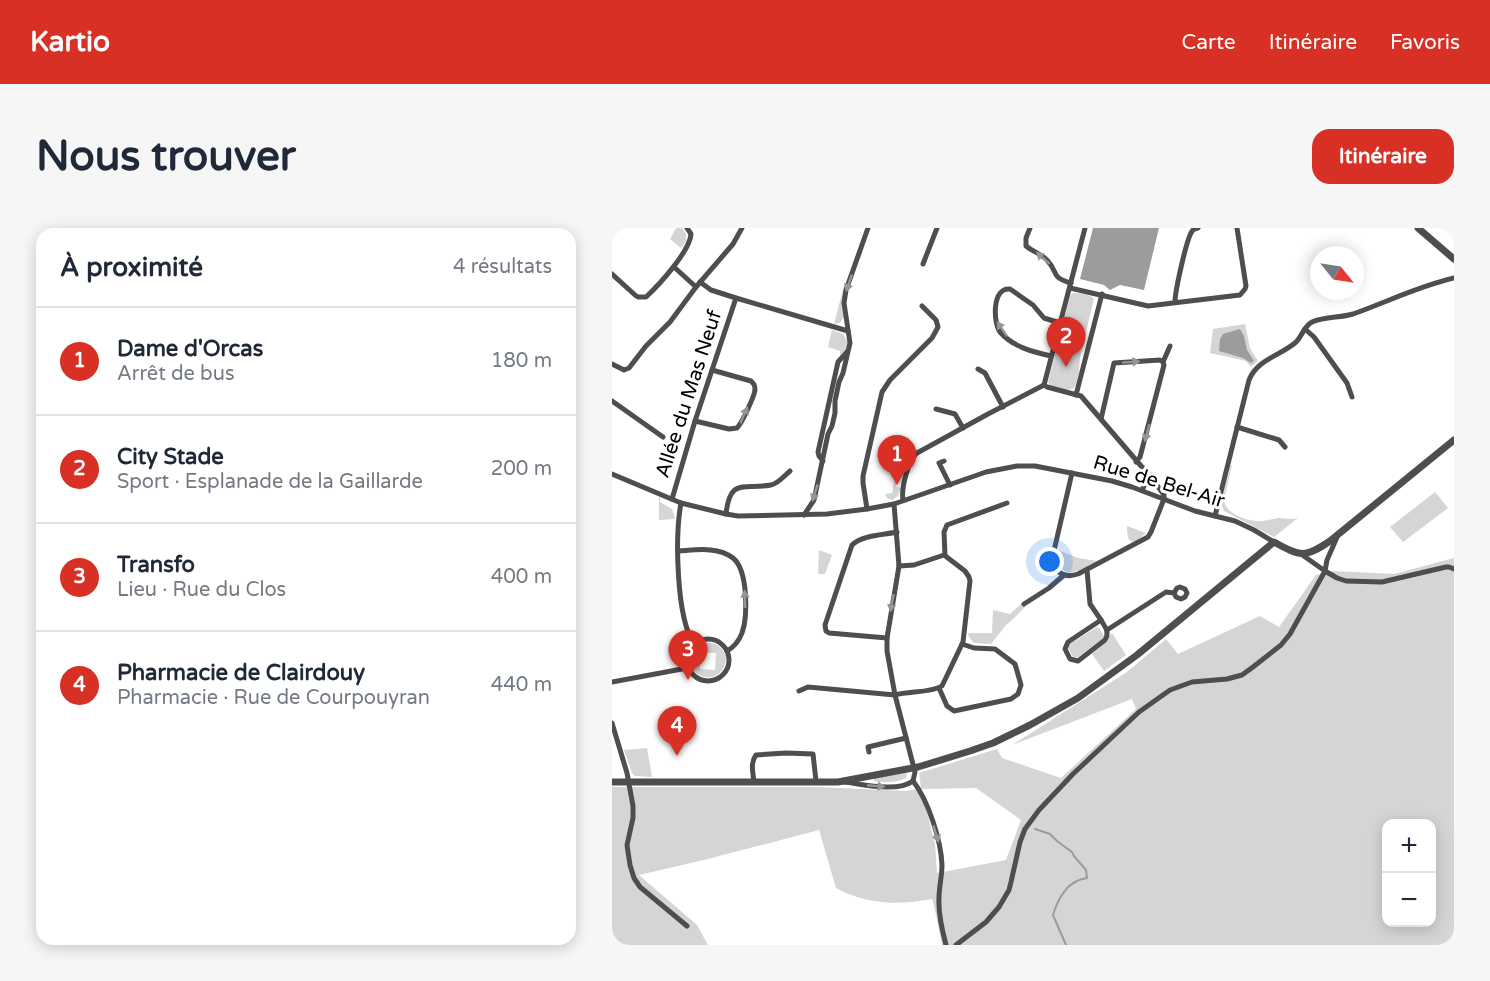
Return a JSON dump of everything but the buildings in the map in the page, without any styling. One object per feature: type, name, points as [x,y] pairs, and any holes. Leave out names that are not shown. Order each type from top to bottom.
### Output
[{"type":"street","points":[[612,274],[635,295],[646,297],[674,267],[690,241],[691,234],[687,228]]},
{"type":"street","points":[[612,364],[624,370],[629,368],[646,346],[670,322],[698,284],[733,244],[742,228]]},
{"type":"street","points":[[804,515],[814,500],[828,434],[835,413],[835,401],[850,343],[844,303],[846,290],[868,228]]},
{"type":"street","points":[[923,264],[937,228]]},
{"type":"street","points":[[1030,228],[1026,246],[1047,260],[1059,280],[1071,286],[1148,306],[1240,295],[1245,289],[1237,228]]},
{"type":"street","points":[[903,500],[902,492],[914,455],[1044,385],[1085,228]]},
{"type":"street","points":[[1175,302],[1179,276],[1191,233],[1198,228]]},
{"type":"street","points":[[1418,228],[1454,259]]},
{"type":"street","points":[[674,267],[711,290],[848,331]]},
{"type":"street","points":[[1215,516],[1251,374],[1262,363],[1293,345],[1307,326],[1318,320],[1350,315],[1454,278]]},
{"type":"street","points":[[1051,356],[1028,350],[1001,332],[995,315],[999,295],[1002,290],[1010,289],[1029,302],[1044,318],[1060,323]]},
{"type":"street","points":[[1076,395],[1102,294]]},
{"type":"street","name":"Allée du Mas Neuf","points":[[672,499],[694,421],[736,298]]},
{"type":"street","points":[[867,509],[863,476],[882,392],[932,338],[938,327],[936,320],[922,306]]},
{"type":"street","points":[[1305,329],[1314,337],[1347,382],[1352,397]]},
{"type":"street","points":[[1136,462],[1140,457],[1146,437],[1163,362],[1170,346]]},
{"type":"street","points":[[1101,419],[1114,363],[1160,360],[1163,362]]},
{"type":"street","points":[[978,369],[985,374],[1003,406]]},
{"type":"street","points":[[694,421],[729,429],[737,428],[741,424],[754,392],[753,383],[748,379],[712,370]]},
{"type":"street","points":[[1044,385],[1081,396],[1136,462],[1149,474],[1164,495],[1148,537],[1087,570],[1071,576],[1058,571],[1054,566],[1053,555],[1072,473]]},
{"type":"street","points":[[612,401],[663,437]]},
{"type":"street","points":[[936,409],[956,414],[963,428]]},
{"type":"street","points":[[1237,427],[1279,440],[1285,447]]},
{"type":"street","points":[[1302,554],[1310,553],[1338,535],[1454,440]]},
{"type":"street","points":[[944,460],[939,463],[950,485]]},
{"type":"street","name":"Rue de Bel-Air","points":[[612,474],[681,503],[726,514],[738,516],[804,515],[840,513],[894,504],[986,472],[1017,466],[1040,467],[1112,481],[1142,490],[1195,511],[1235,521],[1274,542]]},
{"type":"street","points":[[726,514],[728,501],[735,490],[741,487],[773,485],[790,471]]},
{"type":"street","points":[[1142,490],[1149,474]]},
{"type":"street","points":[[681,503],[678,520],[680,595],[689,634],[694,644]]},
{"type":"street","points":[[799,691],[808,687],[895,695],[939,688],[962,644],[969,577],[945,555],[944,532],[947,525],[1007,503]]},
{"type":"street","points":[[612,782],[790,783],[816,781],[891,787],[913,781],[915,772],[888,660],[887,638],[899,566],[894,504]]},
{"type":"street","points":[[887,638],[829,633],[825,625],[852,545],[864,538],[897,532]]},
{"type":"street","points":[[956,945],[986,922],[999,907],[1011,882],[1025,829],[1039,810],[1139,711],[1170,690],[1192,682],[1227,679],[1242,675],[1281,645],[1290,634],[1325,571],[1338,535]]},
{"type":"street","points":[[838,782],[944,760],[1000,739],[1053,714],[1145,649],[1274,542],[1302,554],[1342,580],[1373,582],[1446,567],[1454,569]]},
{"type":"street","points":[[678,551],[722,552],[734,558],[742,569],[745,618],[741,635],[734,647],[728,651]]},
{"type":"street","points":[[899,566],[914,565],[945,555]]},
{"type":"street","points":[[1087,570],[1090,604],[1101,620],[1107,630],[1107,635],[1105,640],[1077,661],[1072,661],[1065,649],[1068,642],[1101,620]]},
{"type":"street","points":[[1024,604],[1064,575]]},
{"type":"street","points":[[1107,630],[1166,592],[1174,593]]},
{"type":"street","points":[[714,639],[728,651],[728,666],[718,679],[707,681],[701,679],[691,672],[688,666],[688,654],[694,644],[702,640],[714,639]]},
{"type":"street","points":[[939,688],[947,706],[954,711],[1011,699],[1019,692],[1021,685],[1015,664],[995,649],[974,648],[962,644]]},
{"type":"street","points":[[612,682],[688,666]]},
{"type":"street","points":[[612,723],[627,773],[633,812],[627,845],[634,878],[640,887],[687,926]]},
{"type":"street","points":[[868,747],[906,738]]},
{"type":"street","points":[[754,782],[752,760],[756,755],[786,753],[813,754],[816,781]]},
{"type":"street","points":[[913,781],[919,789],[939,841],[942,864],[939,898],[946,945]]},
{"type":"shaded area","points":[[676,228],[682,228],[686,234],[686,241],[681,248],[670,239]]},
{"type":"shaded area","points":[[1093,228],[1159,228],[1144,290],[1120,285],[1110,290],[1104,285],[1080,279]]},
{"type":"shaded area","points":[[845,282],[844,317],[840,323],[834,324]]},
{"type":"shaded area","points":[[1072,293],[1087,295],[1094,299],[1075,387],[1066,390],[1050,386],[1048,382]]},
{"type":"shaded area","points":[[1245,324],[1250,348],[1258,361],[1251,367],[1246,361],[1210,353],[1213,329]]},
{"type":"shaded area","points":[[1240,329],[1247,350],[1254,361],[1251,363],[1243,358],[1219,351],[1223,334]]},
{"type":"shaded area","points":[[832,330],[843,334],[848,343],[846,350],[840,355],[840,351],[828,347]]},
{"type":"shaded area","points":[[902,446],[911,449],[904,455],[896,487],[901,488],[898,496],[892,500],[885,494],[892,493]]},
{"type":"shaded area","points":[[1231,465],[1224,501],[1229,510],[1254,521],[1298,518],[1274,537],[1224,511],[1221,504]]},
{"type":"shaded area","points":[[1435,492],[1448,508],[1403,542],[1390,527]]},
{"type":"shaded area","points":[[659,497],[660,502],[672,509],[675,519],[659,520]]},
{"type":"shaded area","points":[[1127,526],[1146,533],[1131,542]]},
{"type":"shaded area","points":[[819,550],[832,555],[825,574],[818,574]]},
{"type":"shaded area","points":[[1058,550],[1078,558],[1097,561],[1073,572],[1065,571],[1060,566]]},
{"type":"shaded area","points":[[1454,558],[1454,945],[942,945],[932,899],[895,903],[871,901],[836,888],[819,830],[639,875],[697,925],[708,945],[612,945],[612,787],[817,787],[907,791],[921,788],[919,773],[997,749],[1002,758],[1061,778],[1136,709],[1132,699],[1012,745],[1127,672],[1166,639],[1178,654],[1260,616],[1279,627],[1316,575],[1333,571],[1394,574]],"holes":[[[976,788],[1021,820],[1006,860],[937,873],[935,844],[921,789]]]},
{"type":"shaded area","points":[[1022,603],[1025,607],[1006,625],[991,644],[974,643],[969,637],[968,633],[992,633],[993,610],[1010,614]]},
{"type":"shaded area","points":[[1097,627],[1104,636],[1102,639],[1078,657],[1073,657],[1068,648],[1070,644]]},
{"type":"shaded area","points":[[1112,633],[1126,655],[1104,671],[1092,654],[1108,641]]},
{"type":"shaded area","points":[[702,644],[717,645],[726,656],[720,673],[714,676],[700,676],[692,665],[693,651]],"holes":[[[700,652],[716,653],[715,670],[700,669]]]},
{"type":"shaded area","points":[[647,748],[652,777],[635,776],[624,750]]},
{"type":"shaded area","points":[[907,773],[906,778],[898,781],[874,781],[874,778]]},
{"type":"waterway","points":[[1035,829],[1050,834],[1072,852],[1086,870],[1087,878],[1078,880],[1068,887],[1053,915],[1066,945]]},
{"type":"place","name":"City Stade","points":[[1066,367]]},
{"type":"place","name":"Dame d'Orcas","points":[[897,485]]},
{"type":"place","name":"Transfo","points":[[688,680]]},
{"type":"place","name":"Pharmacie de Clairdouy","points":[[677,756]]}]
